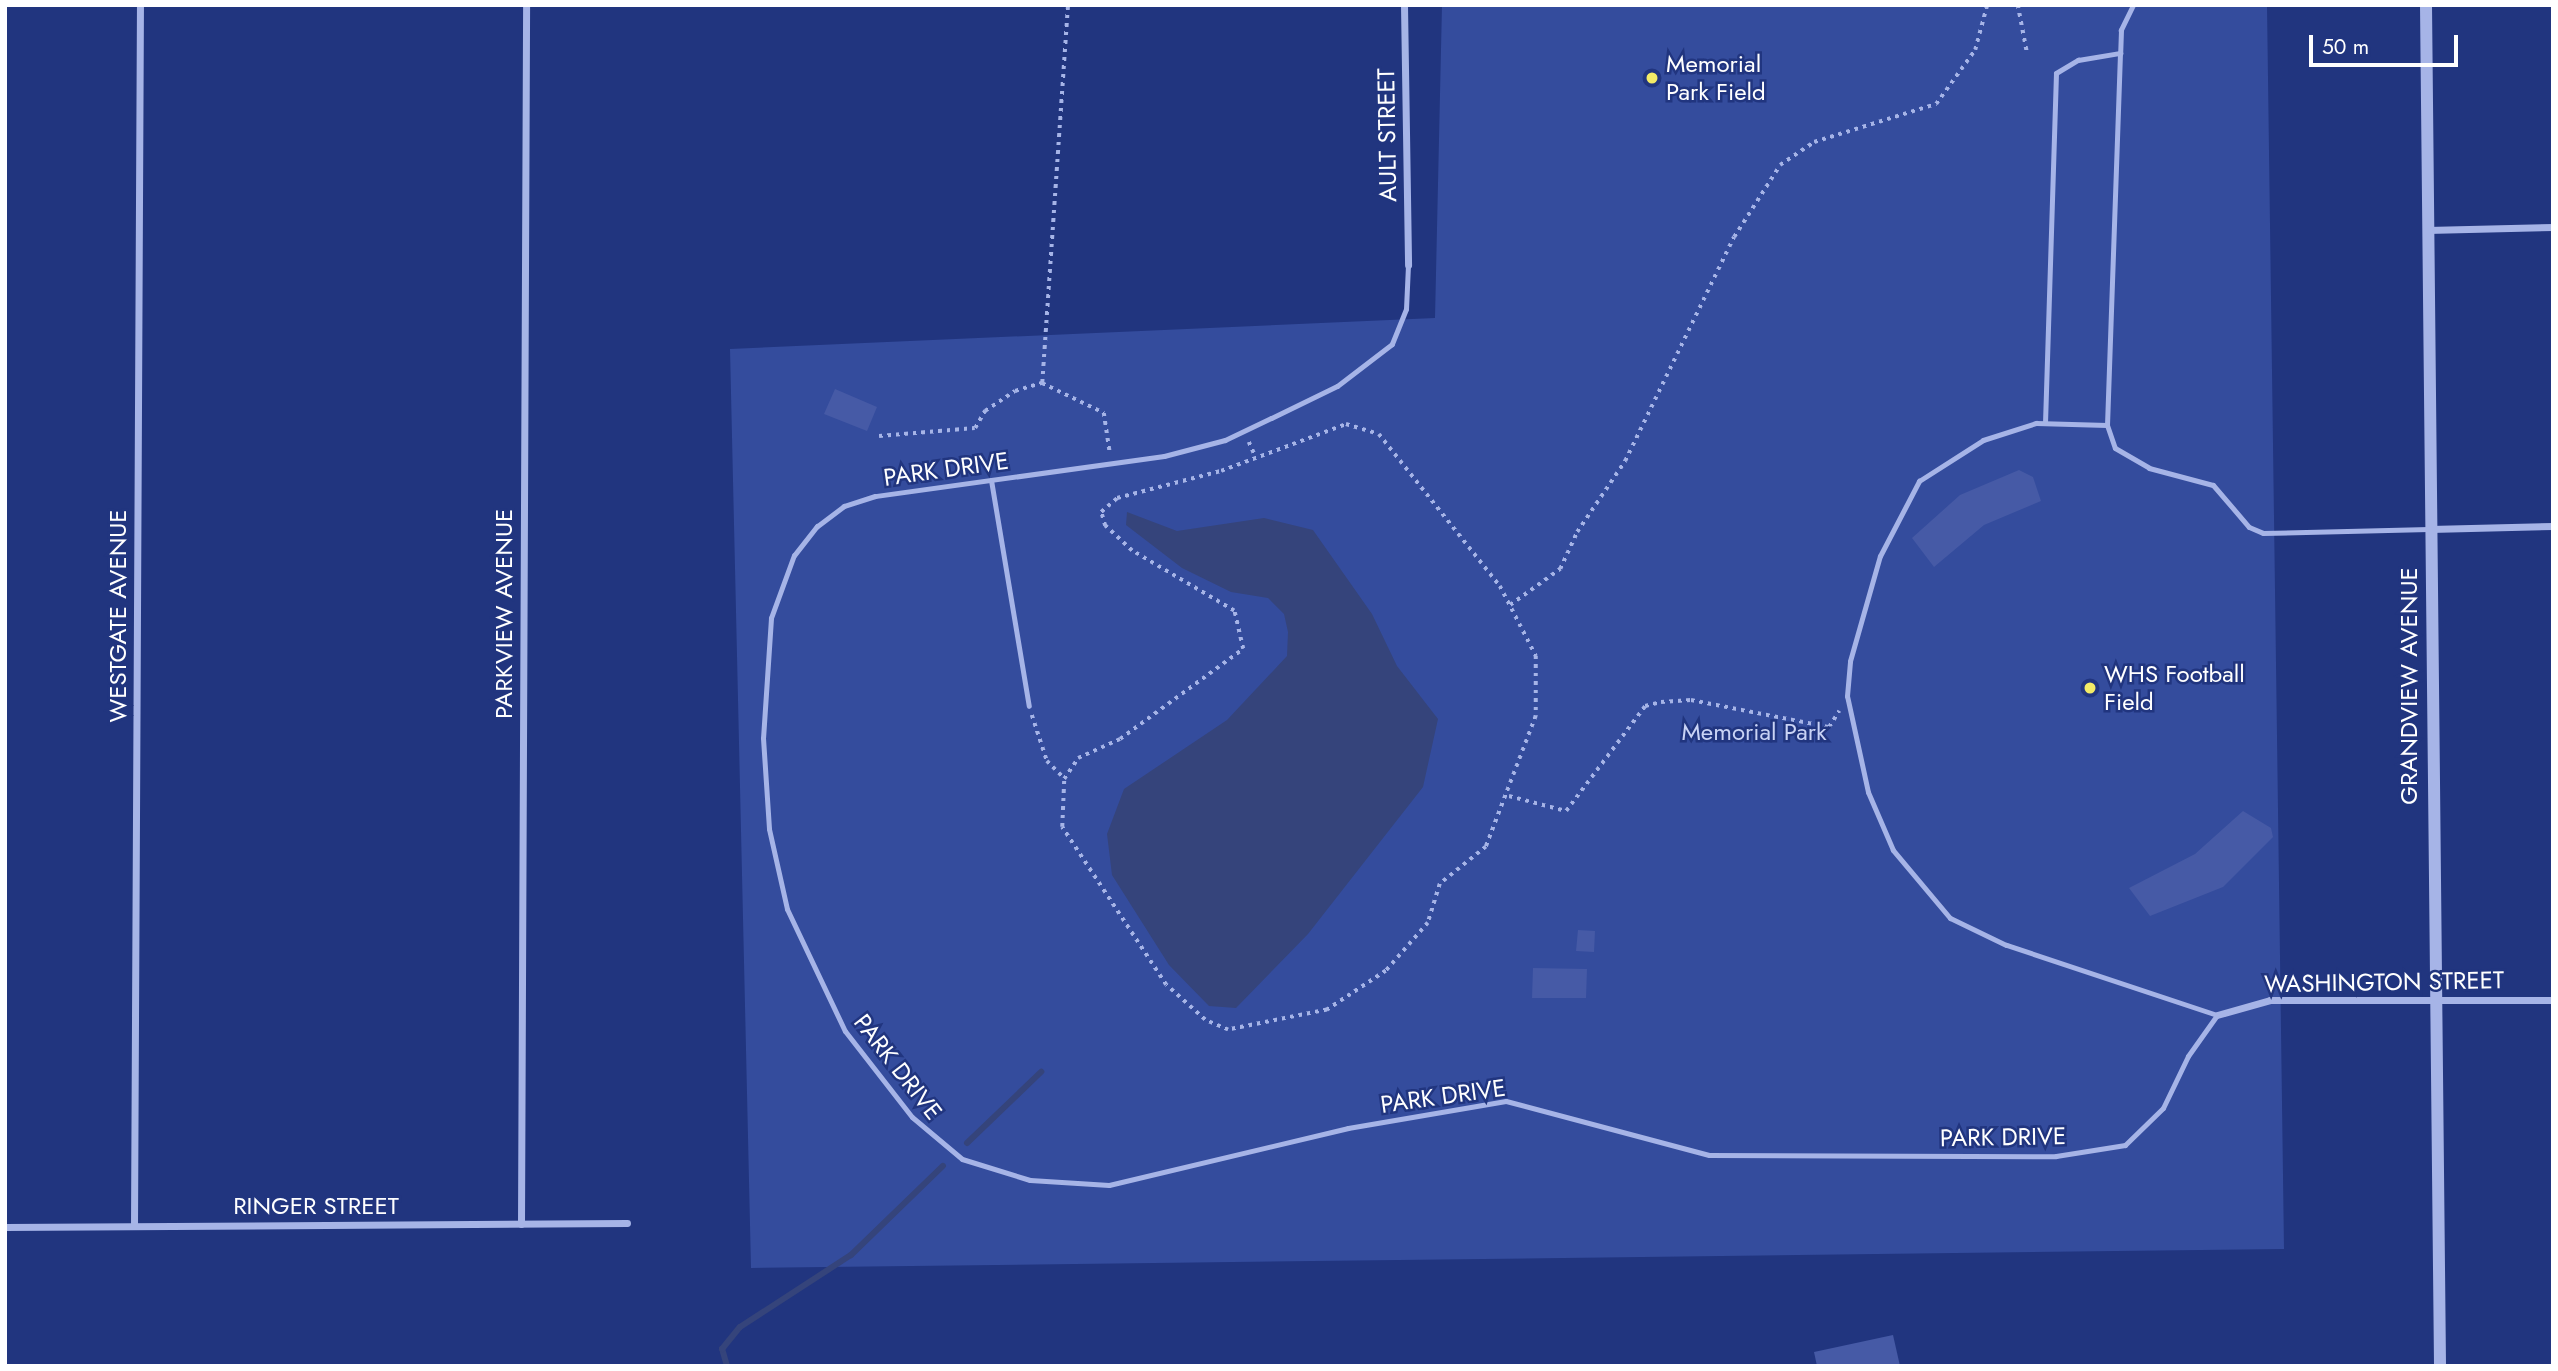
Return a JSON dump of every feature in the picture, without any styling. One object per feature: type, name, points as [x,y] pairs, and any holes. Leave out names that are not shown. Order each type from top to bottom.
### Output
[{"type":"street","name":"WESTGATE AVENUE","points":[[134,1226],[140,5]]},
{"type":"street","name":"PARKVIEW AVENUE","points":[[521,1224],[526,5]]},
{"type":"street","name":"AULT STREET","points":[[1404,5],[1408,265]]},
{"type":"street","name":"GRANDVIEW AVENUE","points":[[2426,5],[2432,1000],[2440,1366]]},
{"type":"street","points":[[2427,230],[2553,227]]},
{"type":"street","points":[[2429,529],[2553,526]]},
{"type":"street","name":"WASHINGTON STREET","points":[[2217,1015],[2270,1000],[2553,1000]]},
{"type":"street","name":"RINGER STREET","points":[[5,1227],[626,1223]]},
{"type":"lane","points":[[2133,5],[2121,30],[2120,53],[2107,425],[2115,448],[2149,468],[2213,485],[2249,527],[2263,533],[2429,529]]},
{"type":"lane","points":[[2045,423],[2056,73],[2062,65],[2120,53]]},
{"type":"lane","name":"PARK DRIVE","points":[[1408,265],[1406,309],[1392,344],[1337,386],[1244,431],[1112,466],[875,496],[817,526],[794,555],[771,618],[763,738],[776,869],[823,993],[885,1086],[935,1142],[994,1173],[1066,1186],[1109,1185],[1348,1128],[1506,1101],[1709,1155],[2091,1152],[2125,1144],[2147,1127],[2217,1015]]},
{"type":"lane","points":[[2107,425],[2045,423],[1983,440],[1919,481],[1880,556],[1850,661],[1847,696],[1868,792],[1893,850],[1950,918],[2006,945],[2217,1015]]},
{"type":"lane","points":[[992,480],[1029,706]]},
{"type":"path","points":[[1042,383],[1068,5]]},
{"type":"path","points":[[1510,605],[1560,569],[1577,531],[1625,461],[1734,236],[1780,166],[1814,142],[1936,104],[1975,50],[1987,5]]},
{"type":"path","points":[[2018,5],[2027,52]]},
{"type":"path","points":[[879,436],[975,428],[985,411],[1015,391],[1042,383],[1104,413],[1112,466]]},
{"type":"path","points":[[1346,424],[1378,434],[1465,536],[1510,605],[1539,671],[1536,716],[1509,796],[1486,847],[1440,884],[1428,923],[1386,971],[1327,1010],[1228,1030],[1205,1020],[1166,985],[1111,907],[1062,827],[1064,779],[1078,758],[1120,739],[1243,649],[1238,616],[1132,551],[1105,526],[1105,505],[1256,458],[1346,424]]},
{"type":"path","points":[[1244,431],[1256,458]]},
{"type":"path","points":[[1509,796],[1566,811],[1645,706],[1691,700],[1829,727],[1847,696]]},
{"type":"path","points":[[1029,706],[1047,761],[1064,779]]},
{"type":"green space","name":"Memorial Park","points":[[1442,5],[2267,5],[2284,1249],[751,1268],[730,349],[1435,318]]},
{"type":"shaded area","points":[[1127,512],[1177,531],[1264,518],[1313,530],[1372,614],[1397,666],[1438,719],[1423,787],[1308,934],[1236,1008],[1209,1006],[1169,965],[1112,875],[1107,834],[1124,789],[1227,720],[1287,656],[1288,632],[1284,614],[1268,598],[1231,592],[1182,568],[1126,525]]},
{"type":"building","points":[[835,389],[877,407],[867,431],[824,414]]},
{"type":"building","points":[[2019,470],[2033,477],[2041,501],[1984,525],[1934,567],[1912,538],[1960,495]]},
{"type":"building","points":[[2243,811],[2271,828],[2273,837],[2223,887],[2150,916],[2129,888],[2195,854]]},
{"type":"building","points":[[1578,930],[1595,931],[1594,952],[1576,951]]},
{"type":"building","points":[[1533,968],[1587,969],[1586,998],[1532,998]]},
{"type":"building","points":[[1893,1335],[1900,1366],[1817,1366],[1814,1352]]},
{"type":"waterway","points":[[967,1143],[1041,1072]]},
{"type":"waterway","points":[[727,1366],[722,1349],[740,1327],[851,1255],[943,1166]]},
{"type":"place","name":"Memorial Park Field","points":[[1652,78]]},
{"type":"place","name":"WHS Football Field","points":[[2090,688]]}]
